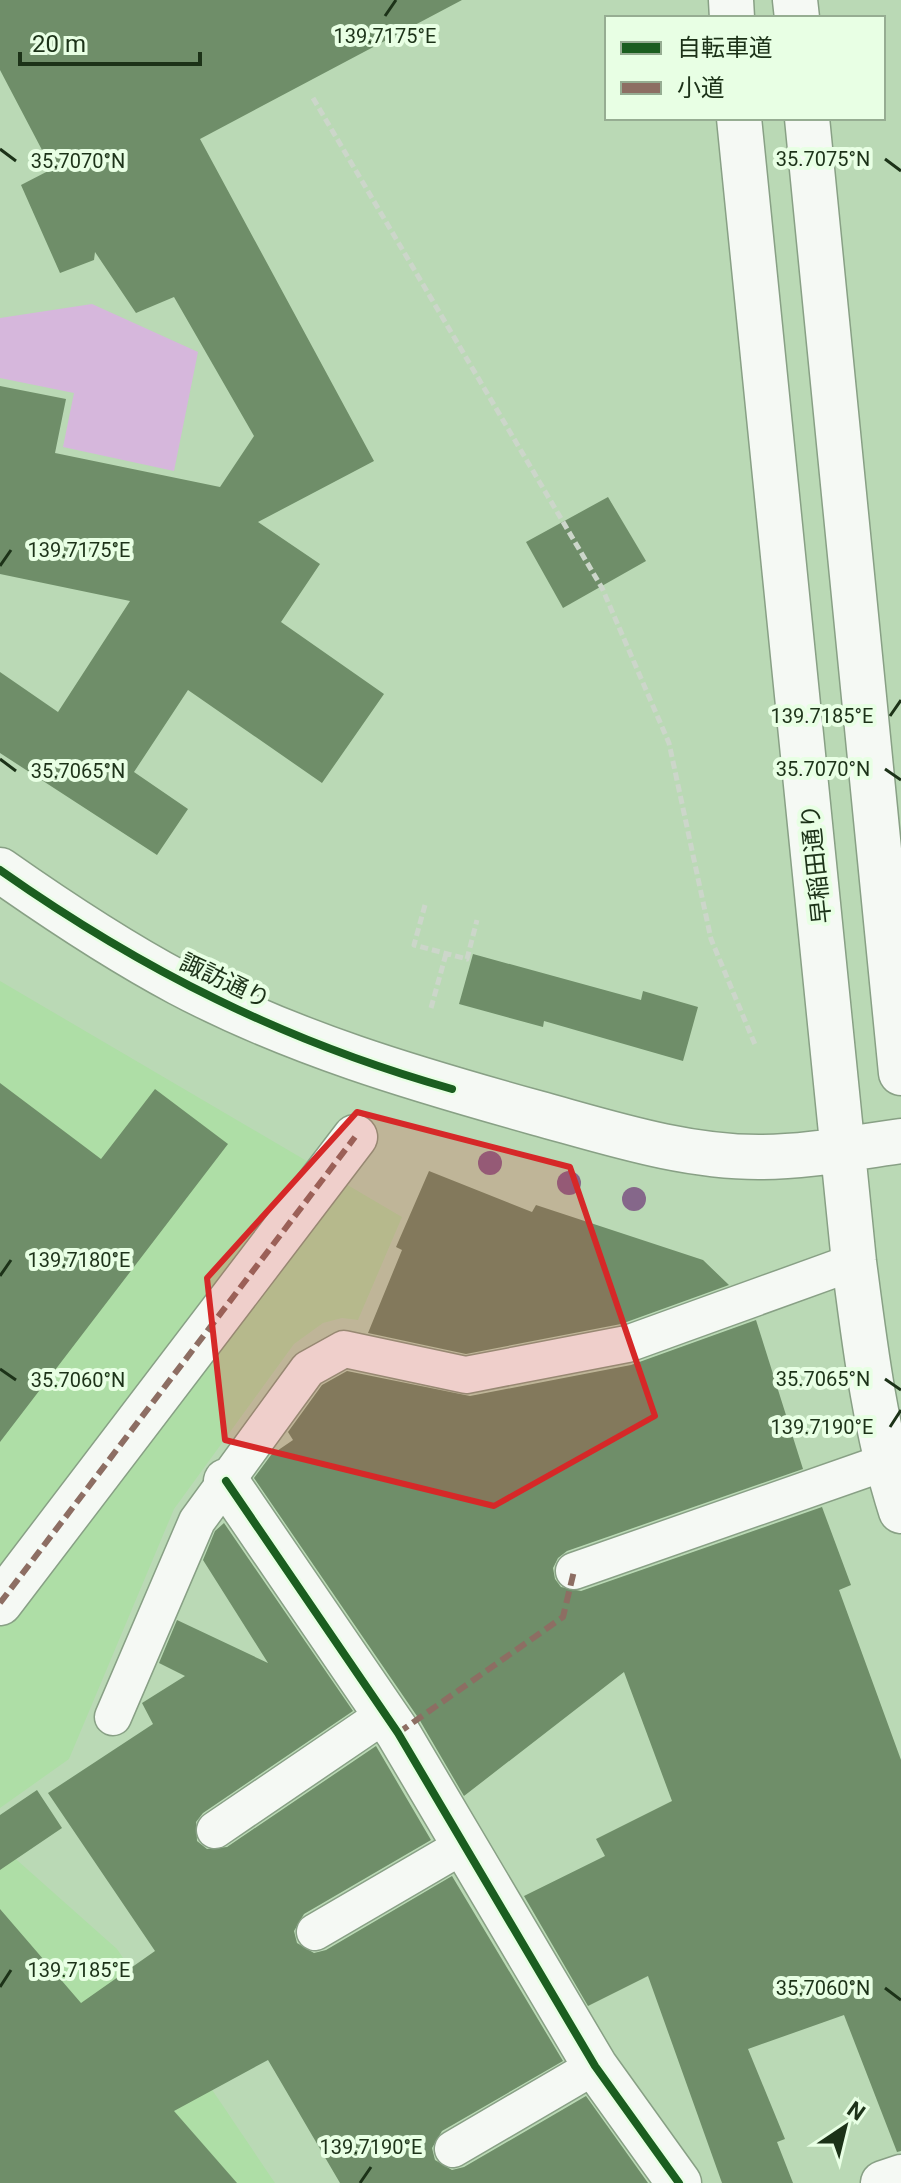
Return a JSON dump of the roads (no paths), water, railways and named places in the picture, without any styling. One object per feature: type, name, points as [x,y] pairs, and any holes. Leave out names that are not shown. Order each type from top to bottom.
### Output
[{"type":"main road","name":"早稲田通り","points":[[739,120],[834,1033],[854,1262],[870,1384],[886,1462],[901,1511]]},
{"type":"main road","points":[[807,120],[901,1073]]},
{"type":"main road","name":"諏訪通り","points":[[0,870],[60,912],[179,983],[302,1039],[397,1074],[666,1146],[764,1157],[901,1141]]},
{"type":"main road","points":[[0,1603],[355,1137]]},
{"type":"main road","points":[[226,1481],[384,1715],[595,2066],[679,2183]]},
{"type":"main road","points":[[883,2183],[901,2177]]},
{"type":"lane","points":[[113,1717],[197,1521],[308,1369],[344,1349],[466,1375],[627,1344],[854,1262]]},
{"type":"lane","points":[[574,1571],[886,1462]]},
{"type":"lane","points":[[215,1830],[384,1715]]},
{"type":"lane","points":[[315,1932],[464,1845]]},
{"type":"lane","points":[[453,2149],[595,2066]]}]
